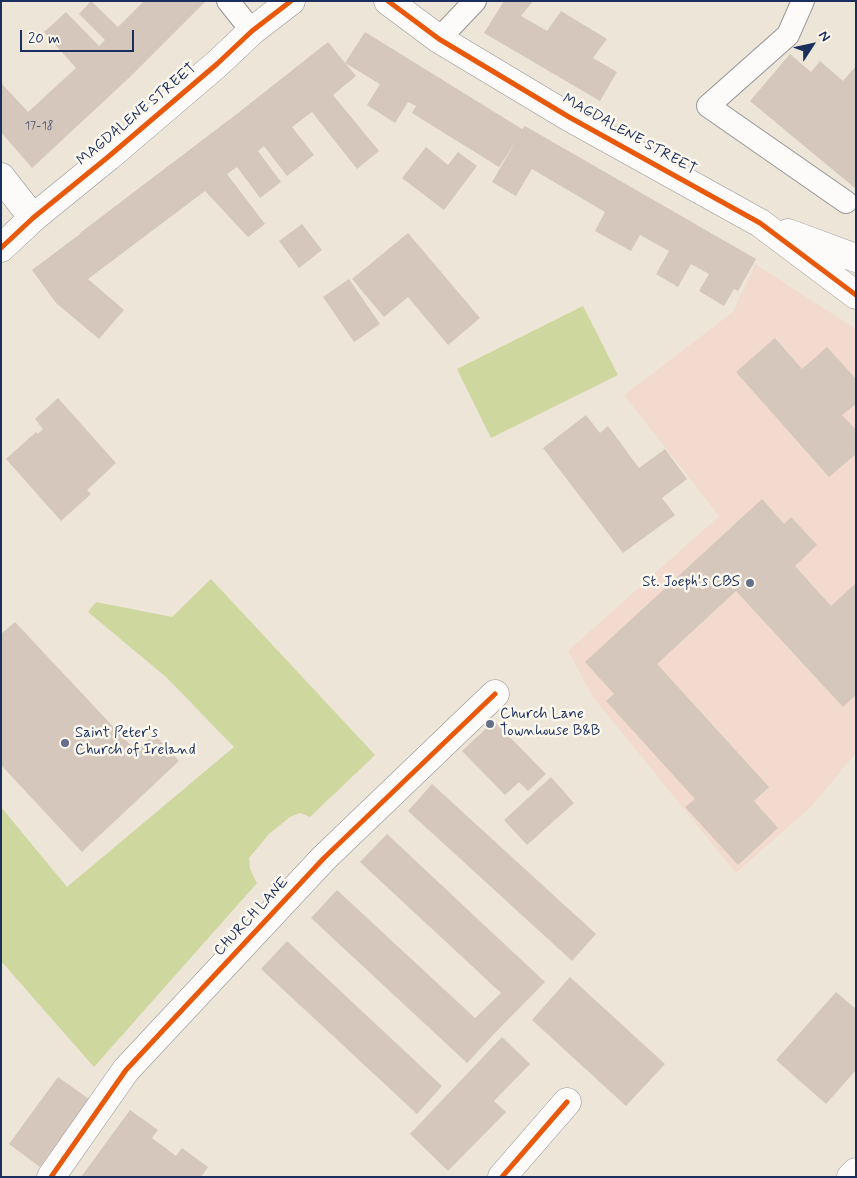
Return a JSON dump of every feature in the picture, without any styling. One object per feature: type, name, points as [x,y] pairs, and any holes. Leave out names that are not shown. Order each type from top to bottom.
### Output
[{"type":"street","name":"MAGDALENE STREET","points":[[1,248],[33,218],[202,76],[252,31],[291,1]]},
{"type":"street","name":"MAGDALENE STREET","points":[[388,1],[439,39],[569,116],[760,223],[856,295]]},
{"type":"street","points":[[1,177],[33,218]]},
{"type":"street","points":[[760,223],[856,258]]},
{"type":"street","name":"CHURCH LANE","points":[[51,1177],[126,1070],[324,858],[495,694]]},
{"type":"street","points":[[502,1177],[567,1102]]},
{"type":"street","points":[[852,1177],[856,1172]]},
{"type":"lane","points":[[228,1],[252,31]]},
{"type":"lane","points":[[439,39],[475,1]]},
{"type":"lane","points":[[803,1],[788,36],[708,106],[846,202]]},
{"type":"shaded area","name":"St. Joeph's CBS","points":[[755,264],[856,329],[856,753],[812,806],[736,873],[593,697],[568,651],[719,516],[624,395],[733,312]]},
{"type":"green space","points":[[583,306],[618,375],[491,438],[457,369]]},
{"type":"green space","points":[[211,579],[375,755],[310,817],[300,813],[290,817],[269,834],[249,858],[250,869],[257,883],[94,1067],[1,961],[1,807],[67,887],[234,747],[166,677],[88,612],[96,602],[172,617]]},
{"type":"building","points":[[91,1],[118,27],[144,1],[206,1],[129,78],[32,168],[1,132],[1,83],[28,112],[76,68],[44,32],[66,12],[99,46],[105,40],[79,14]]},
{"type":"building","points":[[504,1],[533,1],[521,16],[547,31],[561,11],[607,39],[593,58],[617,72],[600,101],[484,33]]},
{"type":"building","points":[[365,32],[522,129],[525,126],[756,259],[738,291],[734,289],[724,306],[699,291],[709,274],[691,264],[678,287],[656,274],[669,251],[640,235],[631,251],[595,231],[605,212],[532,169],[516,196],[492,182],[515,143],[499,167],[412,113],[416,106],[408,102],[395,123],[367,105],[380,84],[345,63]]},
{"type":"building","points":[[328,42],[356,76],[333,95],[379,151],[357,169],[312,112],[292,127],[314,155],[287,176],[264,146],[258,151],[281,182],[260,198],[237,167],[227,174],[265,224],[248,237],[205,191],[88,279],[124,310],[99,339],[56,303],[32,270]]},
{"type":"building","points":[[790,54],[811,72],[820,61],[843,81],[856,66],[856,189],[750,101]]},
{"type":"building","points":[[426,147],[448,165],[458,152],[477,166],[444,210],[402,178]]},
{"type":"building","points":[[302,224],[322,250],[299,268],[279,241]]},
{"type":"building","points":[[408,233],[480,318],[448,345],[408,297],[384,317],[352,279]]},
{"type":"building","points":[[349,279],[380,324],[354,342],[323,297]]},
{"type":"building","points":[[775,338],[802,369],[827,347],[856,379],[856,404],[842,415],[856,430],[856,454],[829,477],[736,372]]},
{"type":"building","points":[[58,398],[116,463],[87,490],[91,494],[61,521],[6,459],[36,432],[38,434],[43,429],[35,419]]},
{"type":"building","points":[[586,415],[600,433],[608,426],[639,468],[665,449],[687,479],[662,498],[675,515],[623,553],[543,448]]},
{"type":"building","points":[[762,499],[784,524],[791,517],[817,545],[795,566],[831,606],[856,583],[856,695],[843,707],[736,591],[657,664],[769,787],[754,801],[778,828],[738,865],[685,807],[695,799],[606,701],[614,694],[585,662]]},
{"type":"building","name":"Saint Peter's Church of Ireland","points":[[15,622],[136,751],[154,734],[179,761],[82,852],[1,765],[1,634]]},
{"type":"building","points":[[494,721],[546,774],[528,791],[519,782],[505,795],[462,751]]},
{"type":"building","points":[[551,777],[574,803],[527,845],[504,820]]},
{"type":"building","points":[[432,784],[596,934],[572,961],[408,811]]},
{"type":"building","points":[[387,834],[545,982],[467,1063],[311,918],[337,890],[475,1018],[501,993],[360,862]]},
{"type":"building","points":[[287,941],[442,1086],[417,1114],[261,969]]},
{"type":"building","points":[[570,977],[665,1064],[626,1106],[532,1020]]},
{"type":"building","points":[[836,992],[856,1009],[856,1070],[826,1104],[776,1060]]},
{"type":"building","points":[[502,1037],[530,1064],[494,1101],[506,1112],[448,1171],[410,1134]]},
{"type":"building","points":[[58,1077],[89,1099],[40,1167],[9,1144]]},
{"type":"building","points":[[130,1110],[158,1130],[152,1138],[176,1156],[182,1148],[208,1167],[201,1177],[81,1177]]},
{"type":"cycle path","points":[[1,248],[33,218],[217,64],[252,31],[291,1]]},
{"type":"cycle path","points":[[388,1],[439,39],[569,117],[760,223],[856,295]]},
{"type":"cycle path","points":[[51,1177],[126,1070],[324,858],[495,694]]},
{"type":"cycle path","points":[[502,1177],[567,1102]]},
{"type":"place","name":"St. Joeph's CBS","points":[[750,583]]},
{"type":"place","name":"Church Lane Townhouse B&B","points":[[490,724]]},
{"type":"place","name":"Saint Peter's Church of Ireland","points":[[65,743]]}]
